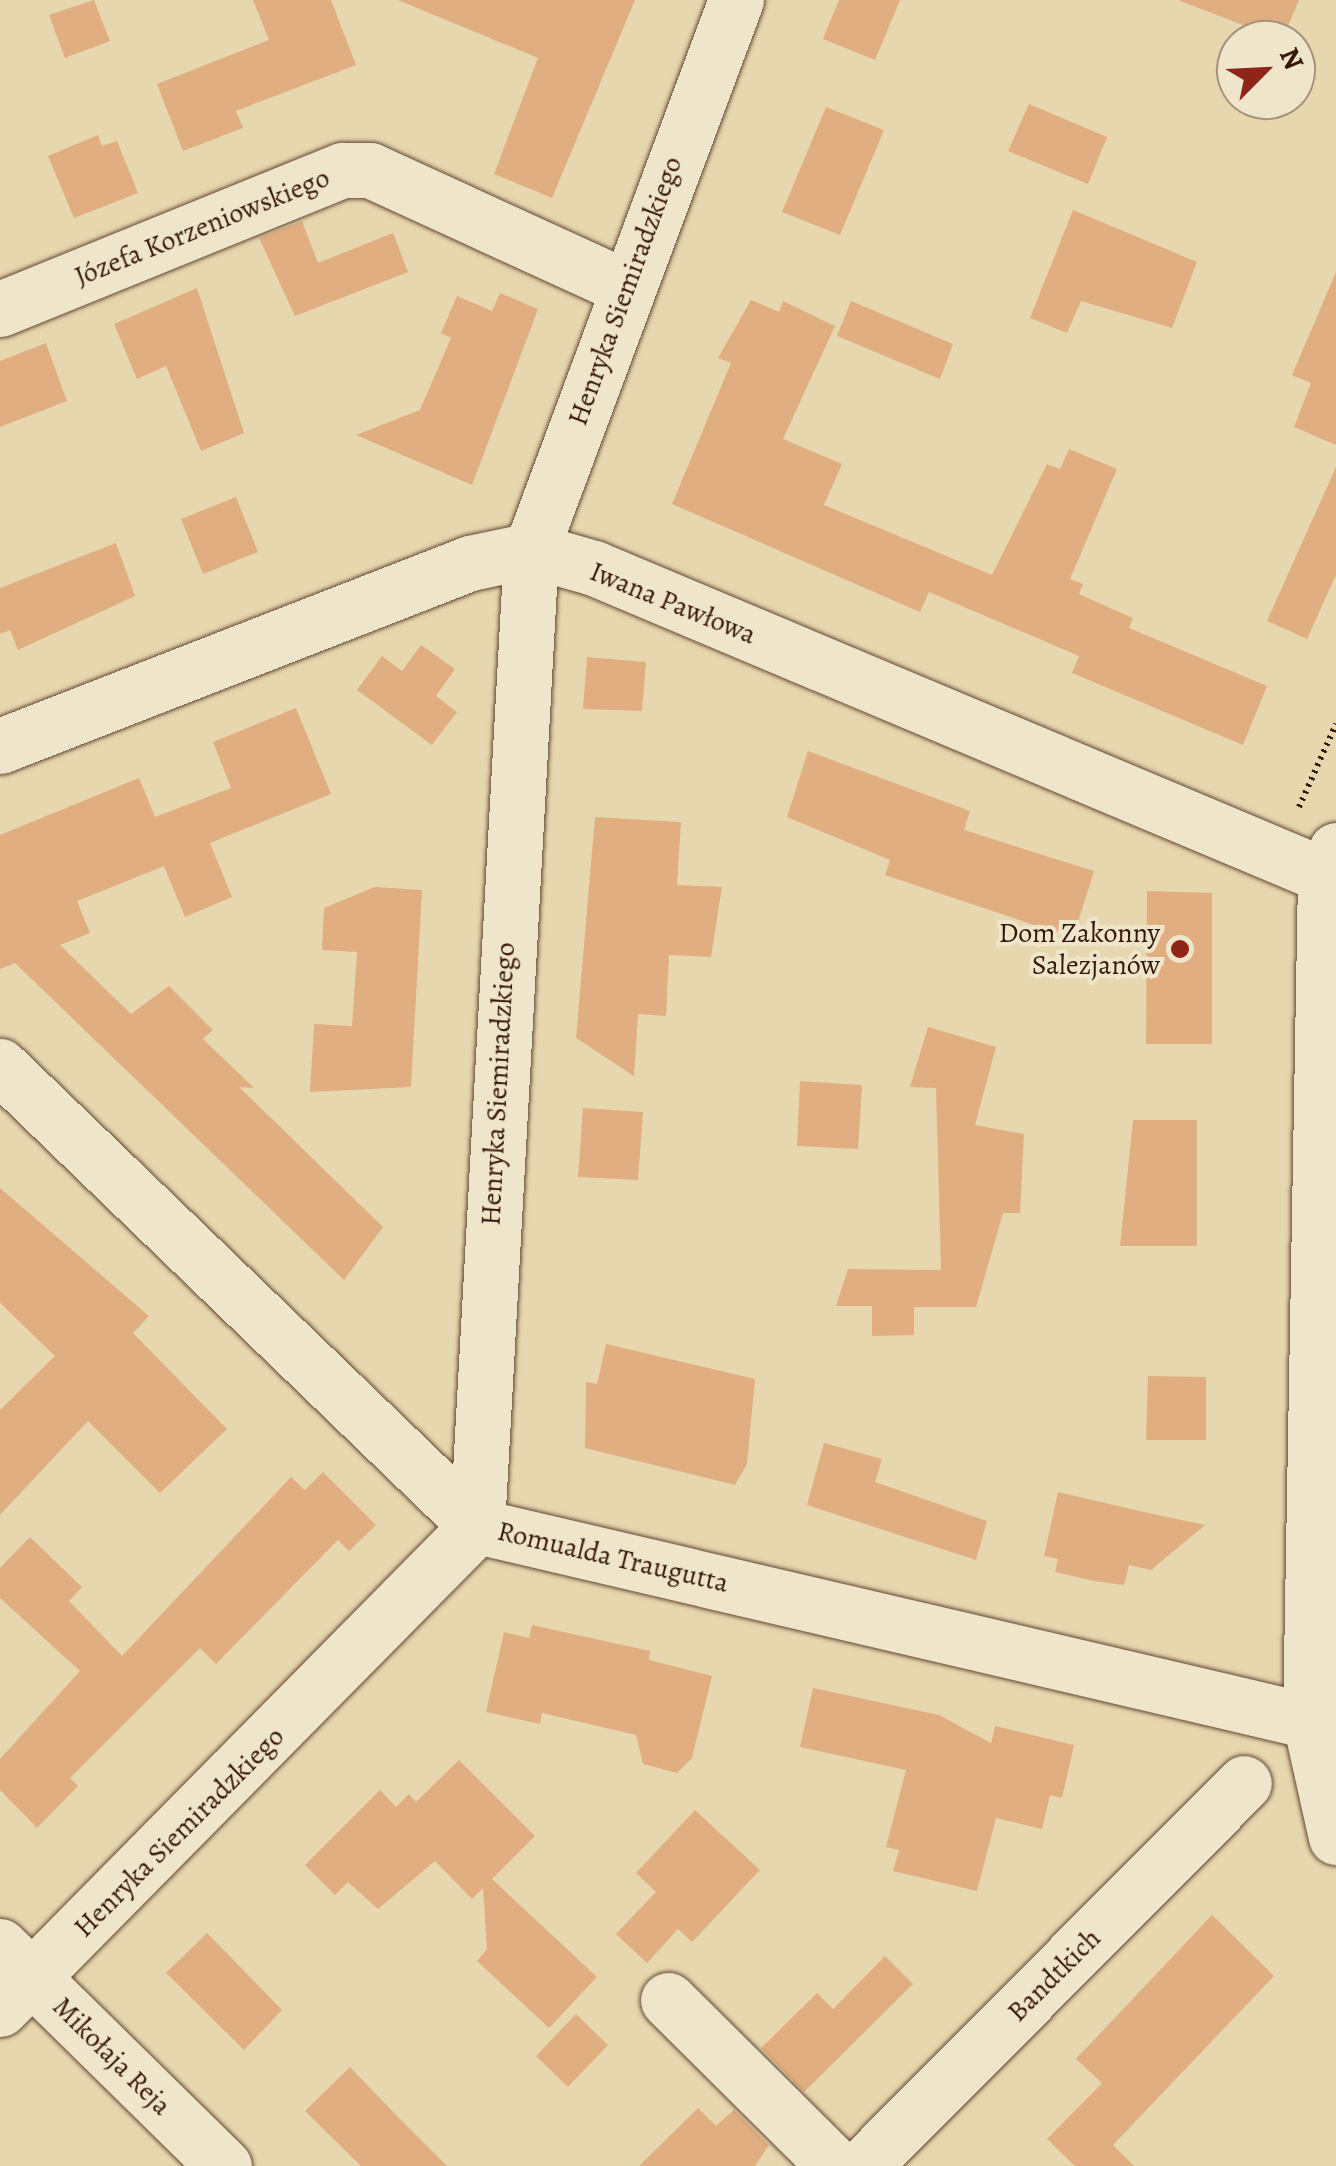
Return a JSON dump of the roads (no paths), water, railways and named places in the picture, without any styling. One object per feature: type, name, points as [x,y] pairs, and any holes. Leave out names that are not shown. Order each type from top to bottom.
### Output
[{"type":"street","name":"Henryka Siemiradzkiego","points":[[11,1978],[477,1526],[530,550],[623,286],[736,0]]},
{"type":"street","name":"Józefa Korzeniowskiego","points":[[0,308],[343,170],[370,170],[623,286]]},
{"type":"street","name":"Iwana Pawłowa","points":[[1,743],[470,563],[530,550],[594,568],[1332,869]]},
{"type":"street","points":[[1332,869],[1323,1719],[1336,1837]]},
{"type":"street","name":"Romualda Traugutta","points":[[0,1066],[477,1526],[1323,1719]]},
{"type":"street","name":"Bandtkich","points":[[863,2166],[1244,1783]]},
{"type":"street","name":"Mikołaja Reja","points":[[11,1978],[224,2166]]},
{"type":"street","points":[[668,2000],[835,2166]]},
{"type":"place","name":"Dom Zakonny Salezjanów","points":[[1180,949]]}]
